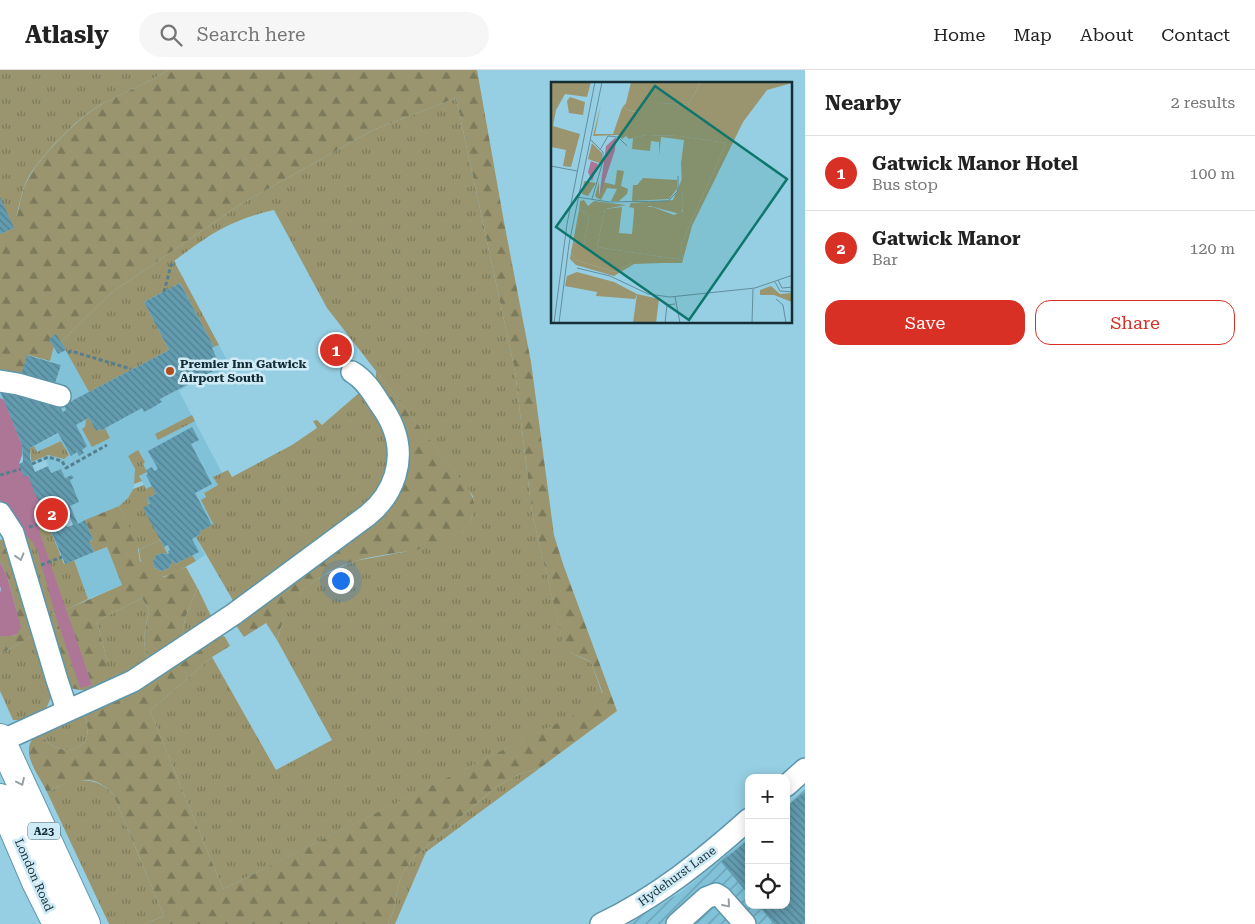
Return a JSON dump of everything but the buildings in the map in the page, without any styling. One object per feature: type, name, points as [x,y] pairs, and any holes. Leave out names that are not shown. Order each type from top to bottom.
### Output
[{"type":"main road","name":"A23","points":[[1,739],[86,924]]},
{"type":"main road","name":"London Road","points":[[0,798],[36,882],[57,924]]},
{"type":"street","points":[[1,739],[114,691],[154,668],[234,614],[368,515],[382,502],[391,488],[397,470],[398,453],[395,433],[390,420],[372,392],[362,379],[352,372]]},
{"type":"street","points":[[0,382],[18,384],[60,396]]},
{"type":"street","points":[[0,514],[13,533],[67,710]]},
{"type":"street","points":[[790,783],[805,770]]},
{"type":"street","name":"Hydehurst Lane","points":[[601,924],[633,907],[686,872],[745,822]]},
{"type":"street","points":[[686,872],[706,898]]},
{"type":"street","points":[[677,924],[713,894],[719,895],[744,924]]},
{"type":"path","points":[[164,292],[171,265],[175,262]]},
{"type":"path","points":[[68,353],[71,351],[131,369]]},
{"type":"path","points":[[32,464],[48,457],[62,461],[66,468],[107,445]]},
{"type":"path","points":[[0,475],[21,469]]},
{"type":"path","points":[[28,528],[45,522]]},
{"type":"path","points":[[38,566],[62,557]]},
{"type":"shaded area","points":[[61,342],[89,392],[64,405],[66,410],[63,412],[31,396],[27,398],[25,393],[4,400],[0,398],[0,377],[53,389],[61,365],[50,361],[54,346]]},
{"type":"shaded area","points":[[219,345],[227,360],[223,370],[204,380],[202,378],[179,391],[222,473],[214,477],[218,485],[204,493],[213,524],[200,532],[201,534],[196,537],[205,555],[196,561],[192,555],[175,564],[172,561],[143,508],[147,498],[146,489],[139,476],[142,464],[145,462],[128,456],[134,467],[135,474],[134,486],[128,498],[119,506],[78,524],[70,506],[79,502],[70,480],[74,478],[73,475],[65,478],[61,469],[51,473],[46,460],[32,465],[31,462],[48,455],[64,459],[69,455],[61,441],[37,453],[34,446],[86,420],[85,427],[110,438],[105,428],[142,408],[144,412],[162,403],[160,399],[221,367],[212,348]]},
{"type":"shaded area","points":[[0,398],[4,400],[22,445],[22,455],[19,464],[24,476],[28,475],[48,518],[42,521],[39,531],[92,685],[80,688],[56,617],[38,552],[32,541],[14,524],[0,500]]},
{"type":"shaded area","points":[[107,547],[122,585],[88,599],[74,560]]},
{"type":"shaded area","points":[[0,562],[7,576],[21,627],[17,634],[11,636],[0,636]]},
{"type":"shaded area","points":[[805,789],[805,924],[628,924],[681,892],[745,840],[745,909],[790,909],[790,802]]},
{"type":"green space","points":[[0,70],[168,70],[91,110],[71,127],[42,158],[29,176],[14,228],[0,234]]},
{"type":"green space","points":[[168,70],[477,70],[531,362],[554,535],[617,711],[540,768],[518,775],[496,787],[415,856],[402,874],[394,909],[388,924],[144,924],[164,916],[113,794],[97,782],[89,780],[64,784],[47,792],[34,769],[29,754],[29,746],[32,739],[39,733],[48,743],[58,748],[68,750],[83,744],[87,736],[87,725],[83,712],[216,633],[225,637],[230,646],[212,657],[150,711],[223,889],[610,697],[605,693],[603,694],[591,662],[571,653],[563,643],[532,513],[515,371],[456,98],[373,130],[241,204],[111,293],[61,342],[54,346],[50,361],[28,355],[20,379],[0,377],[0,234],[14,228],[10,219],[17,216],[28,179],[49,151],[89,112]]},
{"type":"green space","points":[[456,98],[515,371],[532,513],[563,642],[571,653],[591,662],[602,693],[611,697],[223,889],[150,711],[212,657],[276,770],[332,740],[277,640],[291,602],[307,586],[324,575],[354,561],[404,552],[462,533],[472,516],[474,507],[473,496],[327,308],[274,210],[245,218],[221,229],[174,261],[219,345],[214,347],[180,283],[144,302],[169,350],[89,392],[61,342],[111,293],[241,204],[373,130]]},
{"type":"green space","points":[[376,371],[470,492],[475,506],[469,524],[462,533],[453,539],[430,547],[361,559],[334,569],[305,588],[293,602],[284,618],[277,640],[266,623],[244,637],[237,627],[239,616],[397,495],[376,384]]},
{"type":"green space","points":[[359,393],[378,410],[392,458],[378,494],[235,604],[196,537],[201,534],[199,532],[213,524],[201,500],[206,497],[204,493],[218,485],[213,477],[228,470],[232,477],[292,445],[317,428],[313,421],[317,420],[322,425]]},
{"type":"green space","points":[[192,415],[195,421],[158,440],[155,434]]},
{"type":"green space","points":[[89,418],[96,430],[99,429],[100,431],[105,428],[110,438],[92,447],[82,429]]},
{"type":"green space","points":[[61,441],[69,455],[64,459],[48,455],[31,462],[30,448],[34,446],[37,452]]},
{"type":"green space","points":[[138,450],[145,462],[143,464],[147,472],[139,476],[142,481],[134,484],[135,469],[128,456]]},
{"type":"green space","points":[[144,485],[146,489],[152,486],[156,494],[147,498],[160,540],[139,550],[119,506],[128,498],[133,489]]},
{"type":"green space","points":[[119,506],[137,543],[140,561],[164,577],[186,567],[198,589],[187,614],[182,641],[150,663],[144,642],[149,610],[142,598],[97,621],[107,661],[107,687],[89,690],[71,688],[44,616],[55,613],[80,687],[92,685],[65,610],[122,585],[107,547],[94,552],[89,541],[93,540],[85,520]]},
{"type":"green space","points":[[48,524],[64,564],[74,560],[88,599],[66,610],[92,685],[55,613],[44,616],[24,533]]},
{"type":"green space","points":[[10,537],[38,631],[23,642],[0,654],[0,636],[17,634],[18,620],[16,609],[7,576],[0,562],[0,540]]},
{"type":"green space","points":[[160,540],[168,554],[156,555],[153,561],[155,568],[162,571],[169,568],[173,560],[175,564],[192,555],[196,561],[168,575],[152,576],[146,572],[139,550]]},
{"type":"green space","points":[[198,589],[213,620],[182,641],[187,614]]},
{"type":"green space","points":[[142,598],[149,610],[144,642],[150,663],[107,687],[107,661],[97,621]]},
{"type":"green space","points":[[38,631],[52,695],[46,709],[24,720],[13,720],[0,691],[0,654],[23,642]]},
{"type":"green space","points":[[83,712],[87,725],[87,736],[83,744],[76,748],[68,750],[58,748],[48,743],[39,733]]},
{"type":"green space","points":[[540,768],[426,852],[395,924],[388,924],[394,909],[402,874],[415,856],[496,787],[518,775]]},
{"type":"green space","points":[[80,780],[98,783],[106,787],[113,794],[164,916],[144,924],[109,924],[47,792],[71,781]]},
{"type":"place","name":"Gatwick Manor Hotel","points":[[336,350]]},
{"type":"place","name":"Premier Inn Gatwick Airport South","points":[[170,371]]},
{"type":"place","name":"Gatwick Manor","points":[[52,514]]}]
